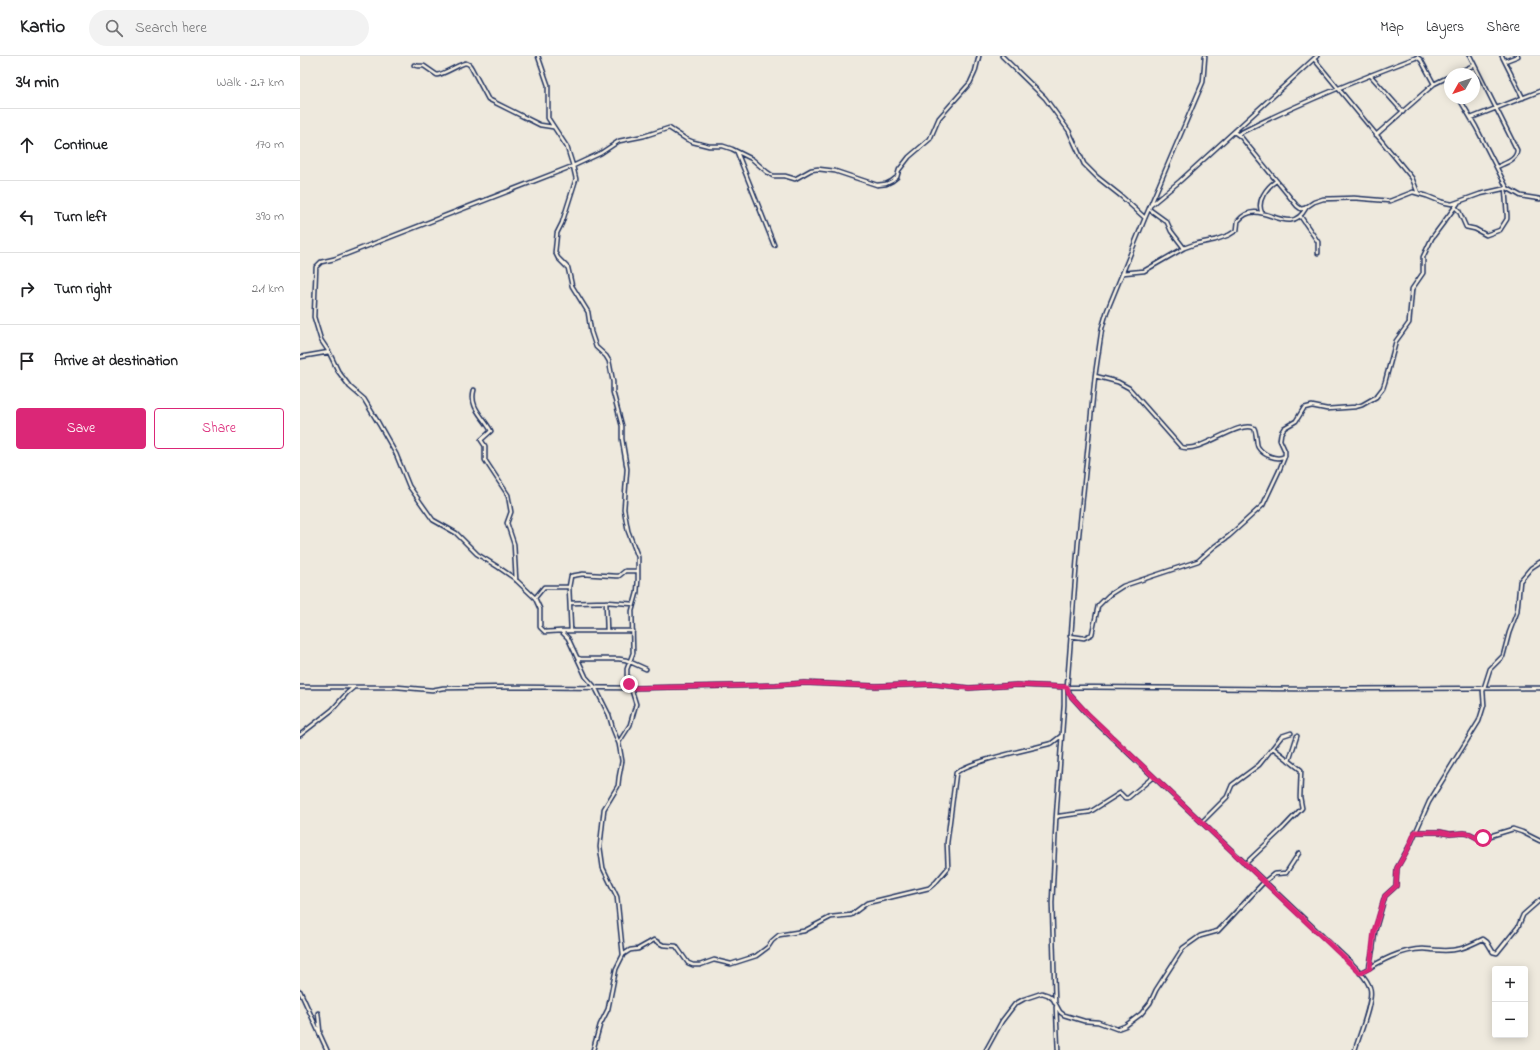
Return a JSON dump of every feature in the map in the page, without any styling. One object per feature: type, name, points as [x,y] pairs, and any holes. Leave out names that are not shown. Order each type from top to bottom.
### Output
[{"type":"street","points":[[538,56],[548,85],[547,116],[567,147],[573,166],[575,183],[562,223],[557,233],[554,252],[569,271],[572,286],[588,312],[591,332],[596,347],[606,356],[611,368],[613,392],[622,426],[622,439],[627,469],[624,509],[628,531],[638,557],[637,594],[632,611],[634,648],[627,675],[635,698],[636,707],[630,725],[620,739],[619,744]]},
{"type":"street","points":[[633,631],[548,632],[541,629],[539,623],[540,609],[535,598],[516,580],[498,566],[477,554],[456,534],[436,522],[430,516],[409,486],[396,454],[364,399],[350,387],[338,371],[329,352],[321,340],[314,317],[317,280],[316,270],[318,264],[573,166],[601,153],[619,142],[654,134],[667,128],[671,128],[688,140],[709,146],[723,146],[737,152],[752,159],[773,176],[785,176],[797,179],[811,170],[826,170],[877,185],[886,184],[897,177],[899,170],[909,157],[930,139],[939,118],[970,83],[975,72],[979,56]]},
{"type":"street","points":[[1002,56],[1045,98],[1069,131],[1084,164],[1145,218]]},
{"type":"street","points":[[1058,1050],[1052,903],[1056,818],[1065,687],[1078,544],[1095,376],[1102,328],[1145,218],[1203,82],[1205,56]]},
{"type":"street","points":[[1151,205],[1180,182],[1317,56]]},
{"type":"street","points":[[1470,56],[1516,147],[1517,153],[1514,158],[1497,167]]},
{"type":"street","points":[[1502,56],[1523,98]]},
{"type":"street","points":[[1505,61],[1518,56]]},
{"type":"street","points":[[1238,134],[1270,117],[1370,75],[1418,57],[1434,84]]},
{"type":"street","points":[[1314,59],[1412,178],[1418,193]]},
{"type":"street","points":[[414,65],[424,66],[437,75],[465,63],[468,64],[488,99],[540,125],[554,127]]},
{"type":"street","points":[[1466,68],[1474,64]]},
{"type":"street","points":[[1370,75],[1403,112]]},
{"type":"street","points":[[1376,135],[1434,84],[1444,80]]},
{"type":"street","points":[[1471,118],[1540,92]]},
{"type":"street","points":[[1455,207],[1459,211],[1466,227],[1475,229],[1486,235],[1500,230],[1507,219],[1506,188],[1497,167],[1463,104]]},
{"type":"street","points":[[1234,132],[1238,134],[1299,208],[1303,209],[1322,199],[1354,198],[1386,201],[1394,200],[1410,193],[1418,193],[1445,203],[1458,203],[1480,194],[1506,188],[1521,196],[1540,199]]},
{"type":"street","points":[[737,152],[774,245]]},
{"type":"street","points":[[1262,213],[1261,207],[1265,190],[1276,181]]},
{"type":"street","points":[[1070,636],[1084,638],[1092,634],[1098,606],[1109,595],[1118,589],[1198,561],[1229,536],[1264,503],[1285,456],[1285,451],[1280,440],[1281,433],[1284,428],[1296,421],[1304,408],[1309,406],[1327,409],[1355,407],[1372,400],[1383,388],[1396,341],[1408,325],[1411,293],[1415,284],[1423,274],[1423,257],[1435,233],[1458,203]]},
{"type":"street","points":[[1123,273],[1139,272],[1149,269],[1184,248],[1194,244],[1208,242],[1235,232],[1240,219],[1261,207]]},
{"type":"street","points":[[1254,212],[1288,220],[1296,220],[1301,217],[1307,207]]},
{"type":"street","points":[[1149,210],[1166,222],[1184,248]]},
{"type":"street","points":[[1301,217],[1318,242],[1318,253]]},
{"type":"street","points":[[300,357],[329,352]]},
{"type":"street","points":[[1095,376],[1118,382],[1128,388],[1181,447],[1186,448],[1196,446],[1238,429],[1251,426],[1256,431],[1258,446],[1260,449],[1277,459],[1285,456]]},
{"type":"street","points":[[474,390],[472,399],[474,406],[491,431],[482,440],[485,446],[485,460],[507,493],[509,499],[511,512],[507,523],[514,544],[516,580]]},
{"type":"street","points":[[1370,968],[1374,931],[1385,896],[1396,886],[1397,868],[1408,849],[1432,795],[1477,726],[1484,705],[1482,692],[1491,667],[1501,659],[1505,652],[1509,633],[1517,612],[1520,581],[1531,568],[1540,562]]},
{"type":"street","points":[[571,631],[569,587],[570,578],[572,575],[600,574],[619,576],[625,571],[637,571]]},
{"type":"street","points":[[535,598],[544,587],[569,587]]},
{"type":"street","points":[[570,603],[606,602],[634,604]]},
{"type":"street","points":[[606,602],[607,631]]},
{"type":"street","points":[[561,632],[568,638],[586,677],[595,687],[608,712],[619,744],[622,765],[618,777],[618,786],[604,809],[600,847],[604,868],[617,897],[623,955]]},
{"type":"street","points":[[577,658],[619,659],[646,669]]},
{"type":"street","points":[[300,687],[416,688],[432,690],[439,688],[478,687],[631,688],[804,683],[876,686],[934,684],[969,688],[1017,685],[1065,687],[1298,689],[1540,688]]},
{"type":"street","points":[[300,734],[332,710],[354,687]]},
{"type":"street","points":[[1065,687],[1078,705],[1367,981],[1370,989],[1370,998],[1355,1050]]},
{"type":"street","points":[[1202,822],[1227,798],[1232,785],[1255,769],[1282,736],[1291,733]]},
{"type":"street","points":[[593,1050],[600,1025],[608,1009],[616,968],[623,955],[630,950],[638,949],[654,940],[663,945],[676,946],[688,963],[693,965],[700,965],[714,960],[731,964],[756,956],[768,947],[779,935],[804,931],[831,917],[851,915],[868,903],[928,888],[936,882],[948,868],[947,843],[950,809],[954,797],[954,779],[956,773],[976,764],[1052,743],[1062,736]]},
{"type":"street","points":[[1289,761],[1297,736]]},
{"type":"street","points":[[1245,864],[1302,808],[1302,772],[1273,748]]},
{"type":"street","points":[[1056,818],[1059,816],[1090,812],[1120,793],[1125,798],[1128,798],[1153,777]]},
{"type":"street","points":[[1415,832],[1440,832],[1450,834],[1464,833],[1480,839],[1512,829],[1540,841]]},
{"type":"street","points":[[986,1050],[1002,1021],[1018,1001],[1042,993],[1048,995],[1055,1002],[1060,1012],[1064,1015],[1084,1021],[1098,1022],[1117,1029],[1125,1026],[1141,1014],[1150,1003],[1156,990],[1183,948],[1200,936],[1218,931],[1264,882],[1274,874],[1286,873],[1299,853]]},
{"type":"street","points":[[1360,973],[1407,951],[1423,949],[1460,949],[1470,946],[1483,939],[1487,942],[1493,952],[1497,953],[1518,927],[1523,915],[1540,900]]},
{"type":"street","points":[[300,991],[327,1050]]},
{"type":"street","points":[[318,1013],[320,1033]]},
{"type":"route","points":[[629,684],[631,688],[804,683],[833,683],[876,686],[934,684],[969,688],[1017,685],[1067,687],[1069,694],[1078,705],[1360,973],[1370,968],[1374,931],[1382,912],[1385,896],[1396,886],[1397,868],[1411,843],[1415,832],[1440,832],[1450,834],[1464,833],[1480,839],[1483,838]]}]
